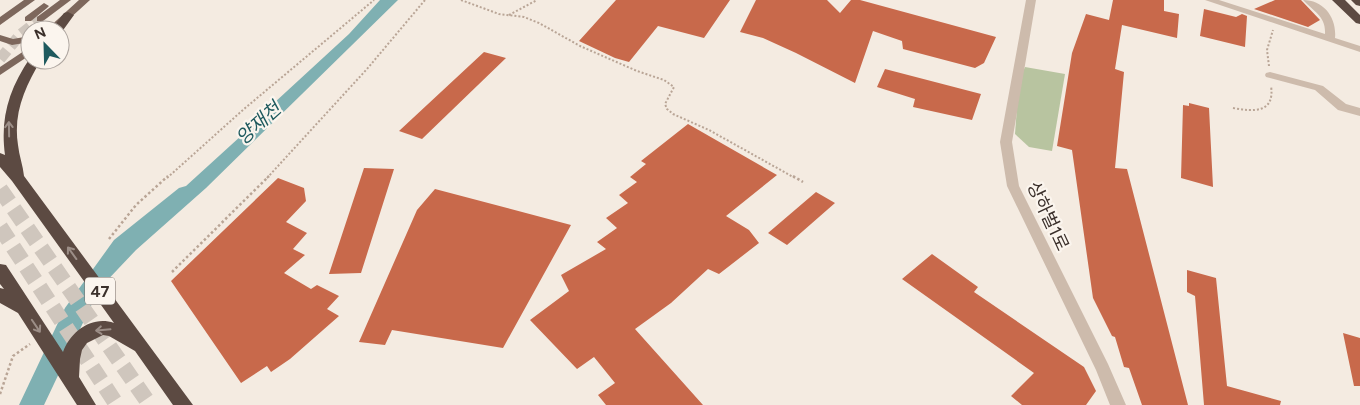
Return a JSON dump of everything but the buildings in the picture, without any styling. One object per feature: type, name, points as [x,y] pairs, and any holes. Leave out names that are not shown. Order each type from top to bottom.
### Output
[{"type":"highway","points":[[1338,0],[1360,21]]},
{"type":"highway","points":[[1357,0],[1360,3]]},
{"type":"highway","points":[[63,20],[68,15]]},
{"type":"highway","name":"47","points":[[29,70],[18,90],[8,122],[11,154],[17,176],[184,405]]},
{"type":"highway","points":[[0,158],[17,176]]},
{"type":"highway","points":[[0,270],[22,307],[87,405]]},
{"type":"highway","points":[[0,295],[22,307]]},
{"type":"highway","points":[[70,380],[74,347],[82,337],[92,331],[105,328],[111,329],[144,351]]},
{"type":"main road","points":[[0,22],[30,0]]},
{"type":"main road","points":[[28,19],[52,0]]},
{"type":"main road","points":[[40,19],[66,0]]},
{"type":"main road","points":[[68,15],[85,0]]},
{"type":"main road","points":[[0,38],[12,42],[20,41]]},
{"type":"main road","points":[[0,72],[20,57]]},
{"type":"street","name":"상하벌1로","points":[[1031,0],[1006,142],[1013,186],[1103,369],[1118,405]]},
{"type":"street","points":[[1210,0],[1360,49]]},
{"type":"street","points":[[1308,0],[1328,17],[1332,24],[1330,39]]},
{"type":"street","points":[[1270,75],[1319,88],[1342,107],[1360,112]]},
{"type":"path","points":[[109,239],[136,205],[244,109],[374,0]]},
{"type":"path","points":[[172,272],[280,164],[367,69],[425,0]]},
{"type":"path","points":[[461,0],[499,14],[524,18],[539,23],[594,53],[664,80],[674,88],[665,104],[666,109],[709,130],[803,182]]},
{"type":"path","points":[[509,15],[537,0]]},
{"type":"path","points":[[0,394],[13,356],[43,336]]},
{"type":"green space","points":[[1025,67],[1065,74],[1052,151],[1029,147],[1015,134],[1019,81]]},
{"type":"water","name":"양재천","points":[[380,0],[398,0],[206,188],[136,250],[99,289],[44,405],[19,405],[65,308],[114,240],[179,188],[186,186],[275,105],[274,103],[349,34]]},
{"type":"tunnel","points":[[0,59],[20,35],[40,19]]},
{"type":"tunnel","points":[[0,189],[150,405]]},
{"type":"tunnel","points":[[0,227],[117,405]]}]
